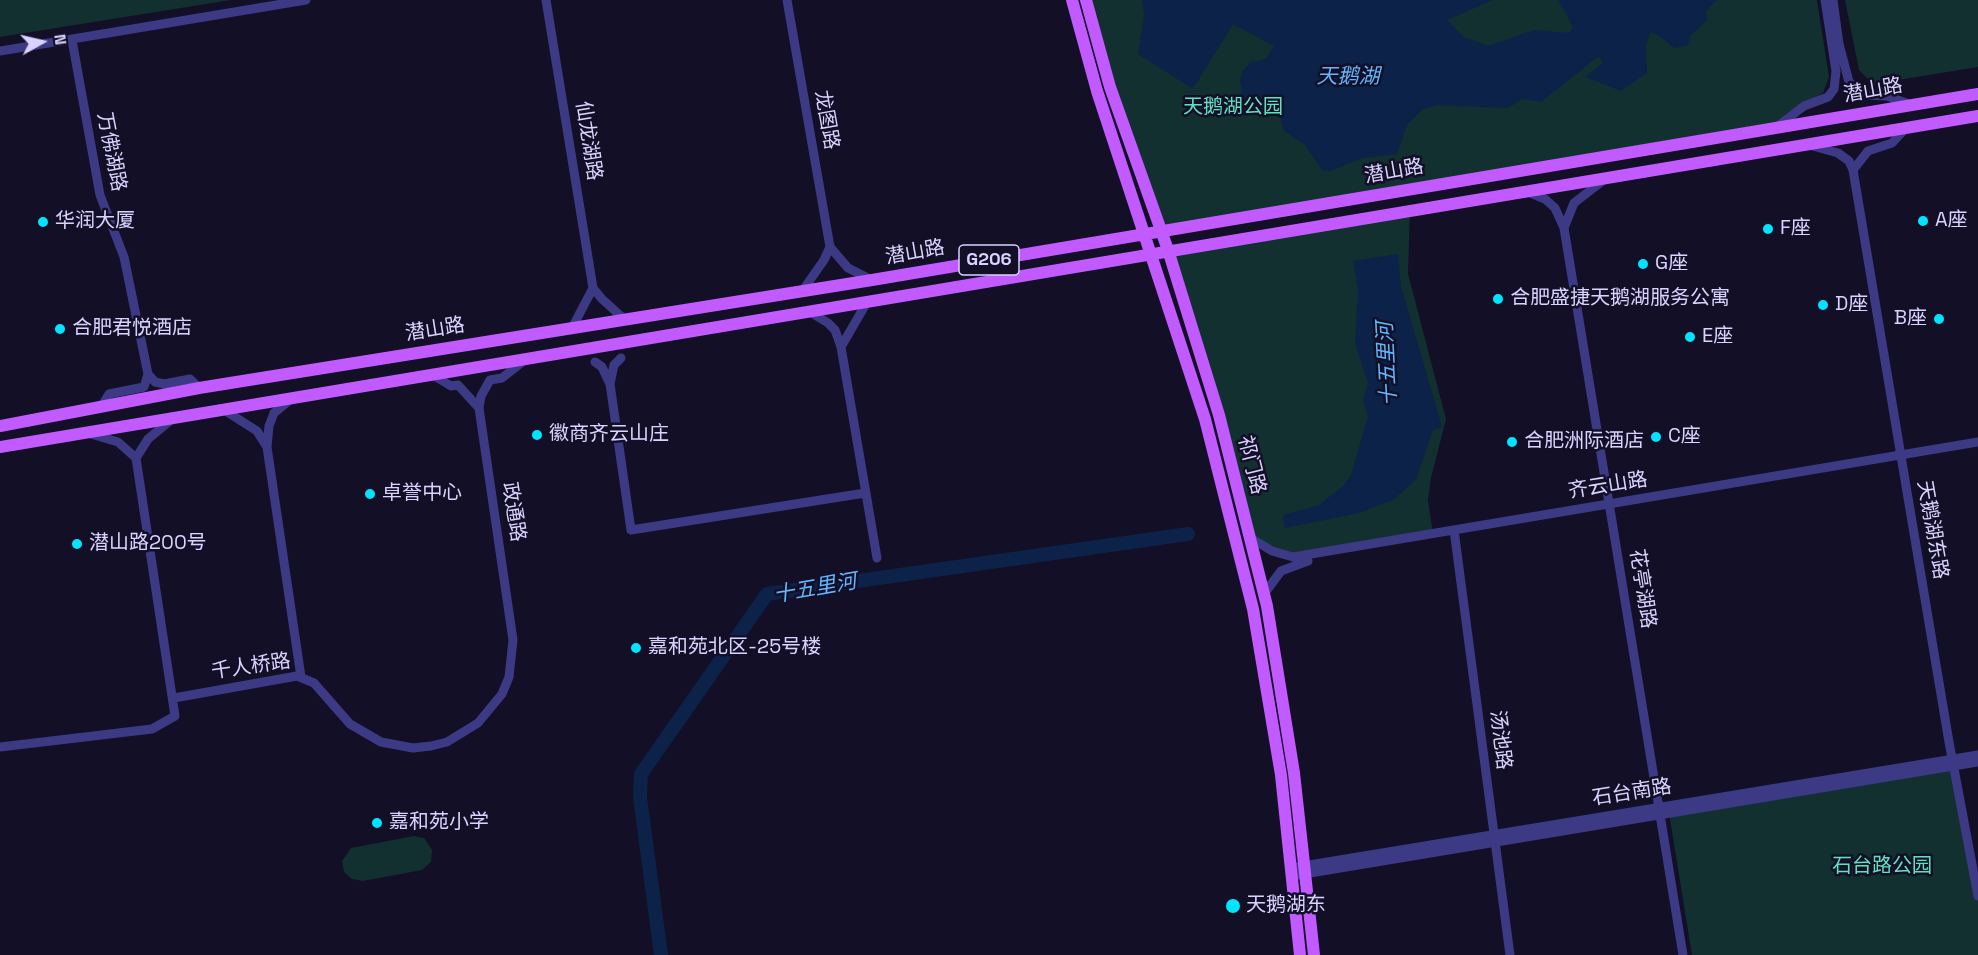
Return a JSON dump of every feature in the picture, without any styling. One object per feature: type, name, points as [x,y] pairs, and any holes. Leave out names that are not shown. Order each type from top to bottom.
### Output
[{"type":"main road","name":"祁门路","points":[[1072,0],[1096,91],[1205,419],[1253,609],[1281,775],[1300,955]]},
{"type":"main road","name":"祁门路","points":[[1086,0],[1110,87],[1168,250],[1219,415],[1264,594],[1294,773],[1314,955]]},
{"type":"main road","name":"潜山路","points":[[0,426],[199,388],[872,280],[1978,93]]},
{"type":"main road","name":"潜山路","points":[[0,447],[1978,116]]},
{"type":"street","points":[[0,51],[306,0]]},
{"type":"street","name":"仙龙湖路","points":[[546,0],[593,288]]},
{"type":"street","name":"龙图路","points":[[787,0],[830,247]]},
{"type":"street","points":[[1778,126],[1804,106],[1828,97],[1834,89],[1836,71],[1825,0]]},
{"type":"street","points":[[1833,0],[1839,44],[1849,82],[1864,95],[1887,96],[1909,104]]},
{"type":"street","name":"万佛湖路","points":[[72,40],[100,195],[124,257],[148,374]]},
{"type":"street","points":[[1853,170],[1868,151],[1892,143],[1907,127]]},
{"type":"street","points":[[1806,144],[1838,153],[1850,162],[1853,170]]},
{"type":"street","name":"天鹅湖东路","points":[[1853,170],[1953,762],[1978,896]]},
{"type":"street","points":[[1564,228],[1574,203],[1608,177]]},
{"type":"street","name":"花亭湖路","points":[[1526,191],[1545,199],[1555,208],[1564,228],[1683,955]]},
{"type":"street","points":[[803,290],[824,260],[830,247],[848,268],[872,280]]},
{"type":"street","points":[[572,328],[593,288],[624,319]]},
{"type":"street","points":[[841,347],[867,302]]},
{"type":"street","points":[[810,312],[835,330],[841,347],[877,558]]},
{"type":"street","points":[[610,384],[614,365],[621,358]]},
{"type":"street","points":[[479,408],[481,396],[489,380],[502,378],[526,359]]},
{"type":"street","points":[[595,362],[602,367],[610,384],[631,530],[865,493]]},
{"type":"street","points":[[148,374],[155,382],[164,384],[190,379],[199,388]]},
{"type":"street","points":[[101,408],[109,394],[144,387],[148,374]]},
{"type":"street","points":[[431,374],[451,386],[458,385],[479,408]]},
{"type":"street","points":[[292,398],[274,412],[269,426],[267,447],[301,677]]},
{"type":"street","name":"政通路","points":[[479,408],[511,621]]},
{"type":"street","points":[[224,410],[257,431],[267,447]]},
{"type":"street","points":[[136,458],[161,426],[175,418]]},
{"type":"street","points":[[0,747],[152,729],[175,716],[136,458],[118,442],[102,436],[83,433]]},
{"type":"street","name":"齐云山路","points":[[1249,537],[1272,551],[1293,557],[1610,507],[1901,458],[1978,442]]},
{"type":"street","points":[[1901,458],[1978,448]]},
{"type":"street","points":[[1264,594],[1281,571],[1299,562],[1452,533]]},
{"type":"street","name":"汤池路","points":[[1452,533],[1492,839],[1510,955]]},
{"type":"street","name":"千人桥路","points":[[174,698],[287,676],[301,677],[314,683],[350,724],[373,738],[413,747],[447,742],[478,723],[502,694],[509,677],[512,659],[511,621]]},
{"type":"street","name":"石台南路","points":[[1291,872],[1953,762],[1978,754]]},
{"type":"street","name":"石台南路","points":[[1953,762],[1978,762]]},
{"type":"street","name":"汤池路","points":[[1492,839],[1504,955]]},
{"type":"green space","points":[[0,0],[231,0],[0,37]]},
{"type":"green space","name":"天鹅湖公园","points":[[1086,0],[1817,0],[1829,77],[1823,93],[1787,113],[1778,126],[1161,231]]},
{"type":"green space","points":[[1845,0],[1978,0],[1978,67],[1873,84],[1859,70]]},
{"type":"green space","points":[[1410,210],[1408,274],[1446,419],[1431,478],[1428,500],[1433,534],[1293,557],[1249,537],[1168,250]]},
{"type":"green space","name":"石台路公园","points":[[1954,766],[1978,896],[1978,955],[1692,955],[1669,813]]},
{"type":"green space","points":[[414,836],[424,838],[432,850],[431,862],[422,870],[363,881],[352,879],[344,872],[342,861],[351,848]]},
{"type":"water","name":"天鹅湖","points":[[1142,0],[1493,0],[1447,20],[1464,37],[1488,46],[1534,30],[1569,33],[1573,27],[1558,0],[1717,0],[1706,11],[1707,20],[1690,36],[1688,45],[1674,48],[1650,32],[1646,46],[1647,73],[1621,91],[1585,77],[1603,63],[1599,56],[1541,102],[1522,99],[1508,108],[1437,105],[1422,110],[1407,125],[1397,154],[1362,158],[1331,171],[1322,170],[1304,144],[1284,131],[1277,105],[1236,113],[1242,91],[1240,79],[1244,69],[1251,62],[1266,59],[1274,46],[1233,24],[1193,89],[1138,54],[1144,15]]},
{"type":"water","points":[[1398,254],[1401,286],[1442,427],[1433,430],[1416,480],[1393,500],[1359,513],[1285,528],[1283,515],[1319,505],[1343,486],[1351,475],[1368,416],[1363,400],[1368,384],[1355,343],[1358,291],[1353,261]]},
{"type":"waterway","name":"十五里河","points":[[661,955],[640,797],[641,774],[767,594],[1188,534]]},
{"type":"place","name":"A座","points":[[1923,221]]},
{"type":"place","name":"华润大厦","points":[[43,222]]},
{"type":"place","name":"F座","points":[[1768,229]]},
{"type":"place","name":"G座","points":[[1643,264]]},
{"type":"place","name":"合肥盛捷天鹅湖服务公寓","points":[[1498,299]]},
{"type":"place","name":"D座","points":[[1823,305]]},
{"type":"place","name":"B座","points":[[1939,319]]},
{"type":"place","name":"合肥君悦酒店","points":[[60,329]]},
{"type":"place","name":"E座","points":[[1690,337]]},
{"type":"place","name":"徽商齐云山庄","points":[[537,435]]},
{"type":"place","name":"C座","points":[[1656,437]]},
{"type":"place","name":"合肥洲际酒店","points":[[1512,442]]},
{"type":"place","name":"卓誉中心","points":[[370,494]]},
{"type":"place","name":"潜山路200号","points":[[77,544]]},
{"type":"place","name":"嘉和苑北区-25号楼","points":[[636,648]]},
{"type":"place","name":"嘉和苑小学","points":[[377,823]]},
{"type":"place","name":"天鹅湖东","points":[[1233,906]]}]
